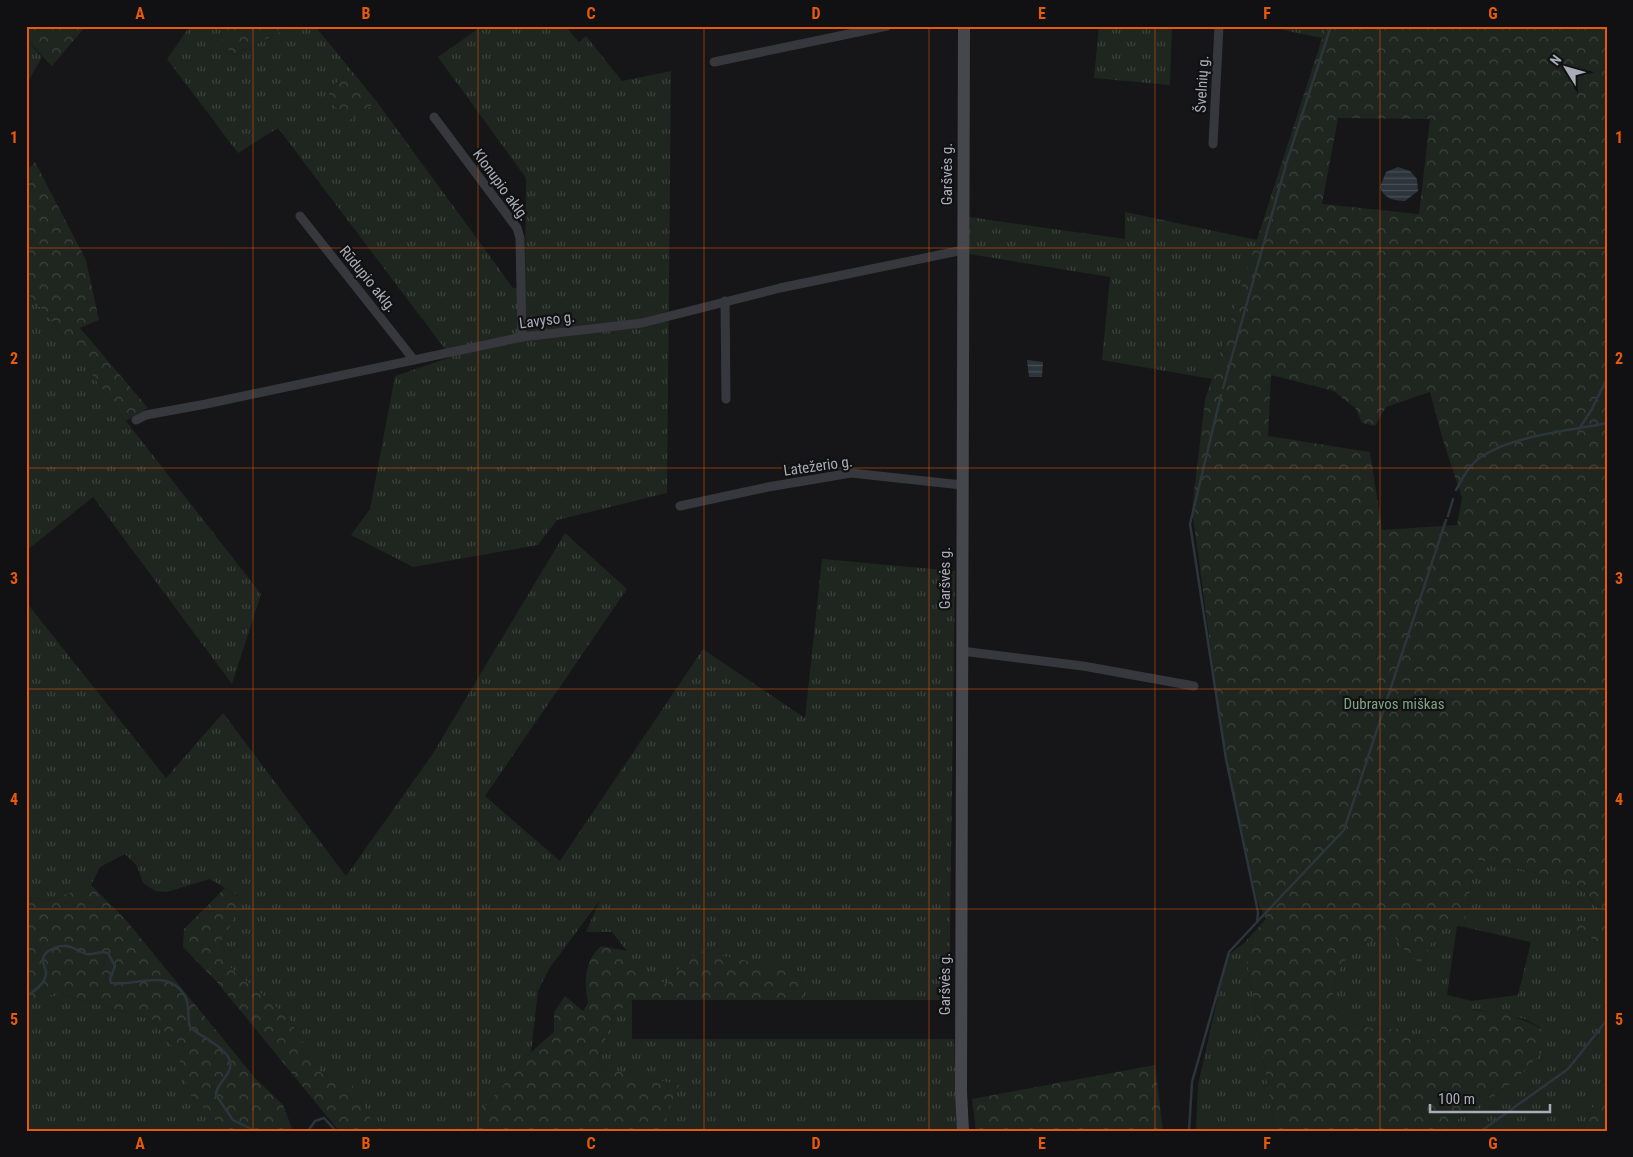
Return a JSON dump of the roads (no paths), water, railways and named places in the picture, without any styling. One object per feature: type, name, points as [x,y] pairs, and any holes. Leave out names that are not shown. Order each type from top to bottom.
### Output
[{"type":"main road","name":"Garšvės g.","points":[[963,1131],[961,1092],[960,650],[964,26]]},
{"type":"street","points":[[714,62],[887,26]]},
{"type":"street","name":"Švelnių g.","points":[[1213,144],[1219,26]]},
{"type":"street","name":"Klonupio aklg.","points":[[434,117],[518,228],[520,238],[522,337]]},
{"type":"street","name":"Rūdupio aklg.","points":[[300,216],[414,360]]},
{"type":"street","name":"Lavyso g.","points":[[136,420],[146,415],[522,337],[642,322],[725,301],[963,250]]},
{"type":"street","points":[[725,301],[726,399]]},
{"type":"street","name":"Latežerio g.","points":[[680,506],[768,487],[851,473],[962,485]]},
{"type":"street","points":[[960,650],[1083,666],[1194,686]]},
{"type":"waterway","points":[[1223,388],[1287,161],[1331,26]]},
{"type":"waterway","points":[[1579,429],[1592,409],[1607,378]]},
{"type":"waterway","points":[[1189,1131],[1192,1082],[1229,952],[1257,922],[1258,912],[1226,759],[1190,524],[1221,395]]},
{"type":"waterway","points":[[1456,490],[1467,471],[1475,462],[1497,448],[1544,434],[1607,423]]},
{"type":"waterway","points":[[1448,516],[1453,499]]},
{"type":"waterway","points":[[1257,922],[1344,830],[1446,520]]},
{"type":"waterway","points":[[26,996],[36,990],[44,980],[46,973],[43,957],[45,954],[51,949],[63,946],[86,954],[108,953],[115,966],[110,979],[111,983],[121,984],[160,980],[178,987],[187,999],[190,1027],[224,1051],[228,1057],[229,1071],[217,1088],[216,1095],[233,1120],[255,1131]]},
{"type":"waterway","points":[[1481,1131],[1568,1069],[1607,1020]]},
{"type":"waterway","points":[[308,1131],[315,1121],[324,1118],[336,1131]]},
{"type":"park label","name":"Dubravos miškas","points":[[1394,704]]}]
